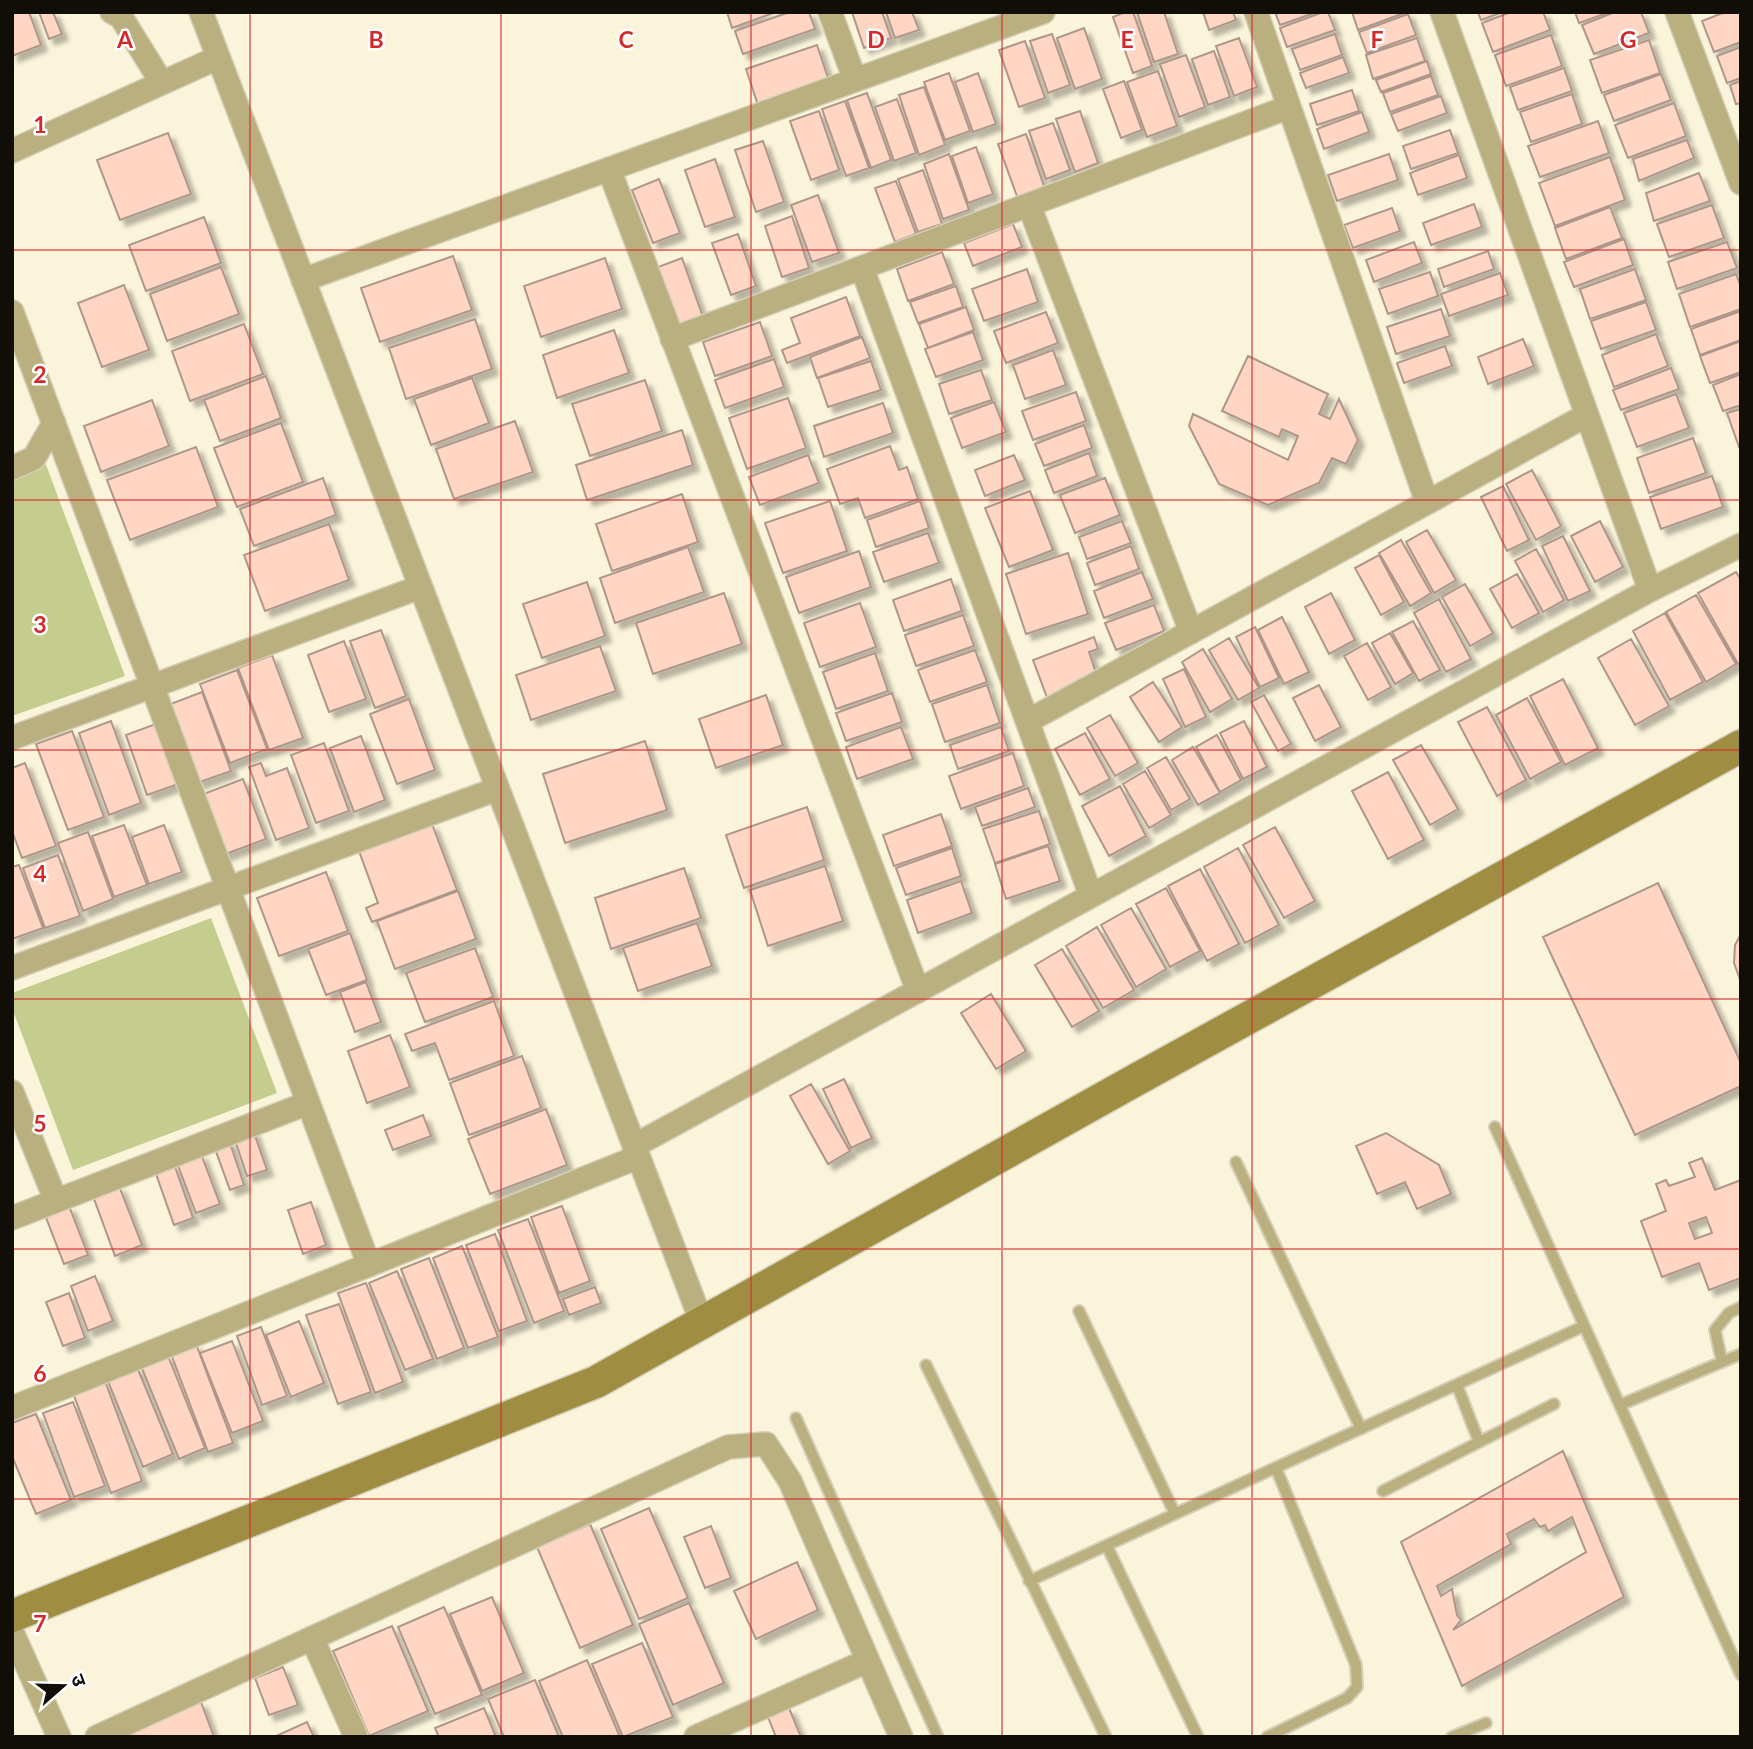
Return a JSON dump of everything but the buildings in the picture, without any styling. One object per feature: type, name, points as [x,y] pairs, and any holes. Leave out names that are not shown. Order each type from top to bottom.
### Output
[{"type":"street","points":[[112,12],[121,17],[162,83]]},
{"type":"street","points":[[201,12],[702,1322]]},
{"type":"street","points":[[830,12],[855,80]]},
{"type":"street","points":[[303,280],[1043,12]]},
{"type":"street","points":[[1255,12],[1427,502]]},
{"type":"street","points":[[1442,12],[1650,590]]},
{"type":"street","points":[[1676,12],[1741,183]]},
{"type":"street","points":[[12,151],[217,58]]},
{"type":"street","points":[[672,339],[1289,107]]},
{"type":"street","points":[[609,169],[918,991]]},
{"type":"street","points":[[1029,205],[1191,632]]},
{"type":"street","points":[[862,268],[1091,896]]},
{"type":"street","points":[[12,312],[369,1265]]},
{"type":"street","points":[[1028,722],[1587,415]]},
{"type":"street","points":[[12,468],[34,458],[54,423]]},
{"type":"street","points":[[12,1408],[369,1265],[636,1151],[1091,896],[1650,590],[1741,545]]},
{"type":"street","points":[[12,738],[420,587]]},
{"type":"street","points":[[12,1616],[596,1382],[1741,746]]},
{"type":"street","points":[[12,968],[497,789]]},
{"type":"street","points":[[12,1092],[56,1201]]},
{"type":"street","points":[[12,1218],[308,1103]]},
{"type":"street","points":[[97,1737],[728,1447],[766,1444],[790,1481],[901,1737]]},
{"type":"street","points":[[12,1632],[59,1737]]},
{"type":"street","points":[[312,1638],[356,1737]]},
{"type":"street","points":[[696,1737],[867,1661]]},
{"type":"lane","points":[[1495,1127],[1741,1675]]},
{"type":"lane","points":[[1236,1162],[1361,1429]]},
{"type":"lane","points":[[1722,1362],[1716,1330],[1728,1313],[1741,1307]]},
{"type":"lane","points":[[1079,1311],[1175,1514]]},
{"type":"lane","points":[[1029,1581],[1584,1326]]},
{"type":"lane","points":[[1620,1405],[1741,1354]]},
{"type":"lane","points":[[926,1365],[1106,1737]]},
{"type":"lane","points":[[1457,1385],[1479,1442]]},
{"type":"lane","points":[[1383,1491],[1554,1405]]},
{"type":"lane","points":[[796,1418],[938,1737]]},
{"type":"lane","points":[[1267,1737],[1347,1698],[1357,1687],[1356,1665],[1276,1468]]},
{"type":"lane","points":[[1107,1546],[1198,1737]]},
{"type":"lane","points":[[1452,1737],[1486,1723]]},
{"type":"green space","points":[[42,454],[125,676],[12,716],[12,468]]},
{"type":"green space","points":[[211,918],[277,1093],[73,1170],[12,1008],[12,993]]}]
